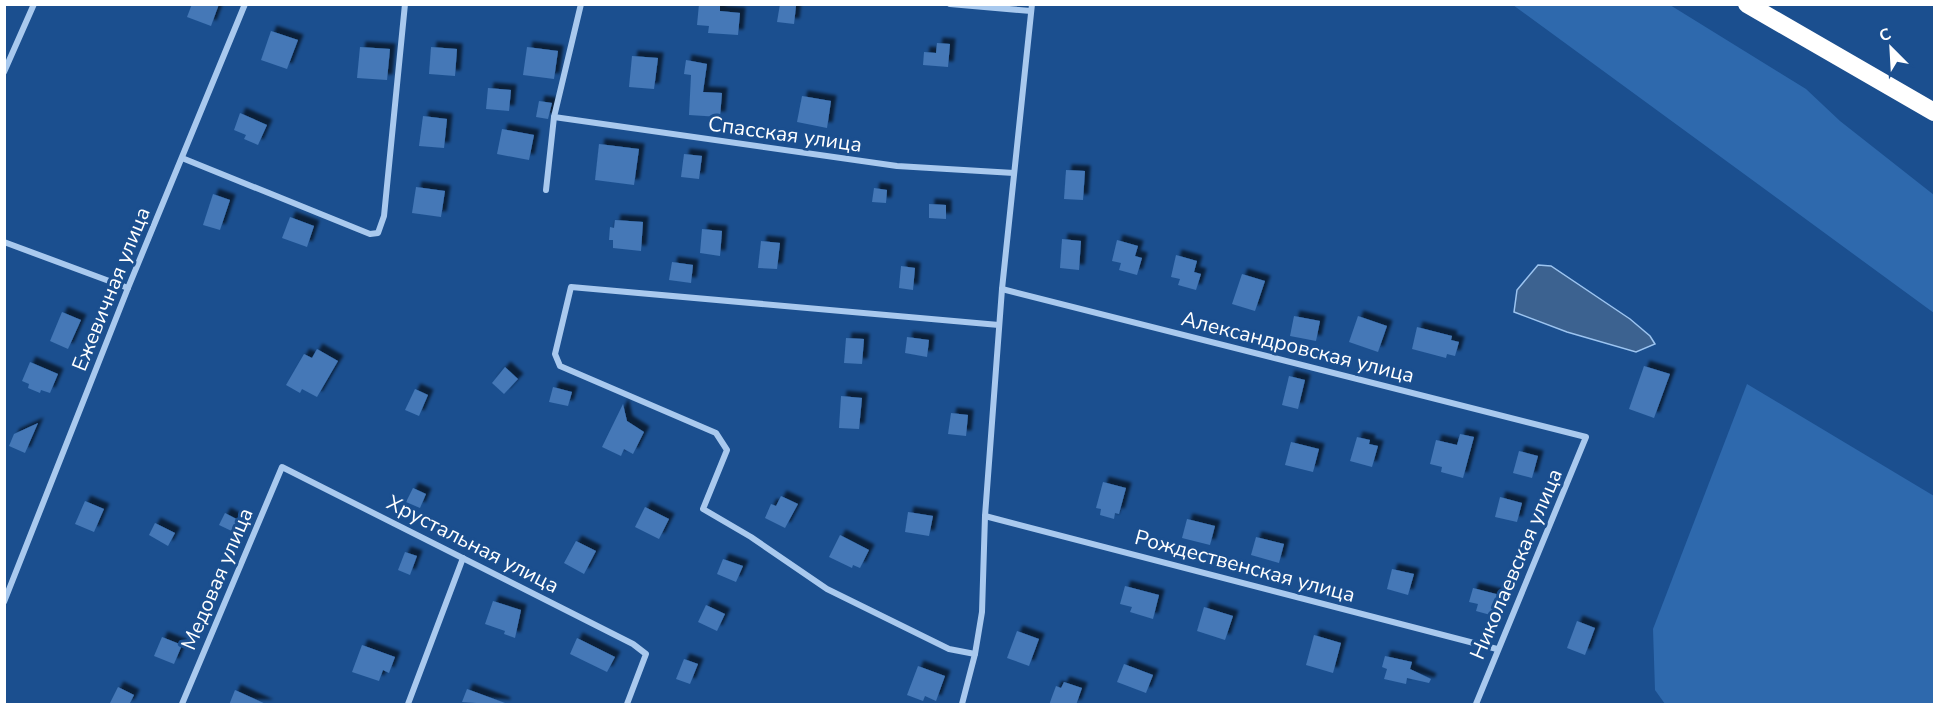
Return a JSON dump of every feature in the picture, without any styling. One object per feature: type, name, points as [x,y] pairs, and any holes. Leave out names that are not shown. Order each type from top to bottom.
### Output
[{"type":"highway","points":[[1747,4],[1935,112]]},
{"type":"street","points":[[4,72],[34,4]]},
{"type":"street","name":"Ежевичная улица","points":[[4,602],[128,288],[245,4]]},
{"type":"street","points":[[182,158],[370,234],[378,233],[384,216],[405,4]]},
{"type":"street","points":[[546,190],[554,117],[581,4]]},
{"type":"street","points":[[950,4],[1032,8],[999,325],[985,516],[982,612],[975,654],[962,705]]},
{"type":"street","name":"Спасская улица","points":[[554,117],[897,166],[1014,172]]},
{"type":"street","points":[[4,242],[128,288]]},
{"type":"street","points":[[975,654],[949,649],[827,589],[751,537],[703,509],[727,450],[716,433],[560,366],[555,354],[571,287],[999,325]]},
{"type":"street","name":"Александровская улица","points":[[1002,290],[1586,437]]},
{"type":"street","name":"Николаевская улица","points":[[1476,705],[1497,649],[1586,437]]},
{"type":"street","name":"Хрустальная улица","points":[[282,467],[633,644],[646,654],[627,705]]},
{"type":"street","name":"Медовая улица","points":[[182,705],[282,467]]},
{"type":"street","name":"Рождественская улица","points":[[985,516],[1497,649]]},
{"type":"street","points":[[408,705],[463,558]]},
{"type":"shaded area","points":[[1513,5],[1670,5],[1806,89],[1840,121],[1934,195],[1934,313]]},
{"type":"shaded area","points":[[1538,265],[1551,266],[1630,319],[1650,336],[1655,344],[1636,352],[1567,332],[1514,312],[1517,290]]},
{"type":"shaded area","points":[[1747,384],[1934,496],[1934,704],[1665,704],[1655,690],[1653,629]]},
{"type":"building","points":[[192,4],[219,4],[211,26],[187,17]]},
{"type":"building","points":[[699,4],[720,5],[720,11],[740,13],[738,35],[708,33],[709,26],[697,25]]},
{"type":"building","points":[[780,4],[796,6],[794,24],[777,22]]},
{"type":"building","points":[[271,31],[298,40],[287,69],[261,60]]},
{"type":"building","points":[[937,43],[950,44],[948,67],[923,65],[924,52],[936,53]]},
{"type":"building","points":[[360,47],[390,49],[387,80],[357,78]]},
{"type":"building","points":[[431,47],[457,49],[455,76],[429,74]]},
{"type":"building","points":[[527,47],[558,51],[554,79],[523,75]]},
{"type":"building","points":[[632,56],[658,58],[654,89],[629,87]]},
{"type":"building","points":[[686,60],[707,64],[703,92],[722,93],[720,117],[689,115],[691,75],[684,74]]},
{"type":"building","points":[[488,88],[511,90],[509,111],[486,109]]},
{"type":"building","points":[[802,96],[831,101],[827,128],[797,122]]},
{"type":"building","points":[[539,101],[552,103],[548,119],[536,117]]},
{"type":"building","points":[[240,113],[267,125],[258,145],[244,139],[246,135],[234,130]]},
{"type":"building","points":[[423,116],[447,119],[444,148],[419,146]]},
{"type":"building","points":[[502,129],[534,135],[529,160],[497,154]]},
{"type":"building","points":[[599,144],[639,149],[634,185],[595,180]]},
{"type":"building","points":[[684,154],[702,156],[699,179],[681,177]]},
{"type":"building","points":[[1066,170],[1085,171],[1083,200],[1064,199]]},
{"type":"building","points":[[416,187],[445,191],[441,217],[412,213]]},
{"type":"building","points":[[874,188],[887,190],[886,203],[872,202]]},
{"type":"building","points":[[213,194],[230,200],[220,230],[203,225]]},
{"type":"building","points":[[929,204],[946,205],[946,219],[929,218]]},
{"type":"building","points":[[290,217],[314,226],[307,247],[282,238]]},
{"type":"building","points":[[615,220],[643,222],[641,251],[613,248],[613,240],[609,240],[610,227],[614,228]]},
{"type":"building","points":[[702,229],[722,231],[720,256],[700,253]]},
{"type":"building","points":[[1062,239],[1081,241],[1079,270],[1060,268]]},
{"type":"building","points":[[1117,240],[1138,246],[1135,256],[1142,258],[1137,275],[1119,270],[1121,263],[1112,261]]},
{"type":"building","points":[[761,241],[780,243],[777,269],[758,268]]},
{"type":"building","points":[[1176,255],[1197,261],[1194,272],[1201,274],[1196,290],[1178,285],[1180,279],[1171,277]]},
{"type":"building","points":[[672,262],[693,265],[691,283],[669,280]]},
{"type":"building","points":[[901,266],[915,268],[913,290],[899,288]]},
{"type":"building","points":[[1242,274],[1265,281],[1255,311],[1232,304]]},
{"type":"building","points":[[62,312],[81,320],[68,349],[50,341]]},
{"type":"building","points":[[1294,316],[1320,321],[1316,341],[1290,336]]},
{"type":"building","points":[[1358,316],[1387,326],[1378,352],[1349,342]]},
{"type":"building","points":[[1417,327],[1452,336],[1451,340],[1459,342],[1455,356],[1447,354],[1446,358],[1412,349]]},
{"type":"building","points":[[907,337],[929,340],[927,357],[905,353]]},
{"type":"building","points":[[846,338],[864,339],[862,364],[844,363]]},
{"type":"building","points":[[317,349],[338,361],[317,397],[302,389],[300,393],[286,385],[304,354],[312,358]]},
{"type":"building","points":[[30,362],[58,374],[50,393],[41,390],[40,393],[28,388],[29,384],[22,381]]},
{"type":"building","points":[[1644,366],[1670,374],[1654,418],[1629,409]]},
{"type":"building","points":[[505,367],[518,379],[504,394],[492,383]]},
{"type":"building","points":[[1289,376],[1305,380],[1298,409],[1282,405]]},
{"type":"building","points":[[553,387],[572,392],[568,406],[549,402]]},
{"type":"building","points":[[415,389],[428,395],[419,416],[405,410]]},
{"type":"building","points":[[841,396],[862,398],[859,429],[839,428]]},
{"type":"building","points":[[623,404],[627,421],[644,432],[633,454],[624,449],[621,456],[602,447]]},
{"type":"building","points":[[951,413],[968,415],[966,436],[948,434]]},
{"type":"building","points":[[38,423],[25,453],[9,446],[14,434]]},
{"type":"building","points":[[1460,434],[1474,437],[1463,478],[1441,472],[1442,467],[1430,464],[1436,440],[1457,445]]},
{"type":"building","points":[[1357,437],[1370,440],[1369,444],[1378,446],[1372,467],[1350,461]]},
{"type":"building","points":[[1291,442],[1319,449],[1313,472],[1285,465]]},
{"type":"building","points":[[1519,451],[1538,456],[1532,478],[1513,473]]},
{"type":"building","points":[[1103,482],[1126,488],[1119,514],[1115,513],[1114,519],[1100,515],[1101,509],[1096,508]]},
{"type":"building","points":[[413,488],[426,494],[420,508],[406,502]]},
{"type":"building","points":[[781,496],[798,504],[785,528],[765,518],[771,504],[776,506]]},
{"type":"building","points":[[1500,497],[1522,503],[1517,522],[1495,517]]},
{"type":"building","points":[[85,501],[104,509],[94,532],[75,524]]},
{"type":"building","points":[[645,507],[669,519],[659,539],[635,527]]},
{"type":"building","points":[[908,512],[933,516],[929,536],[905,532]]},
{"type":"building","points":[[225,513],[246,524],[240,535],[219,525]]},
{"type":"building","points":[[1187,519],[1215,526],[1210,545],[1182,538]]},
{"type":"building","points":[[155,523],[175,533],[168,546],[149,535]]},
{"type":"building","points":[[840,535],[869,550],[860,568],[853,565],[852,568],[829,557]]},
{"type":"building","points":[[1256,537],[1284,544],[1279,563],[1251,555]]},
{"type":"building","points":[[576,541],[596,551],[584,574],[564,563]]},
{"type":"building","points":[[405,552],[417,556],[410,575],[398,570]]},
{"type":"building","points":[[723,559],[743,566],[736,582],[717,574]]},
{"type":"building","points":[[1392,569],[1414,574],[1408,595],[1387,589]]},
{"type":"building","points":[[1125,586],[1159,595],[1153,619],[1130,612],[1132,607],[1120,604]]},
{"type":"building","points":[[1473,588],[1500,595],[1494,616],[1476,611],[1478,604],[1469,602]]},
{"type":"building","points":[[493,601],[521,610],[515,638],[504,634],[505,631],[485,624]]},
{"type":"building","points":[[706,605],[725,614],[717,631],[698,622]]},
{"type":"building","points":[[1204,607],[1233,616],[1225,640],[1197,631]]},
{"type":"building","points":[[1577,621],[1595,628],[1585,655],[1567,648]]},
{"type":"building","points":[[1017,631],[1039,639],[1029,666],[1007,658]]},
{"type":"building","points":[[1314,635],[1341,643],[1333,673],[1306,665]]},
{"type":"building","points":[[162,637],[182,645],[174,664],[154,656]]},
{"type":"building","points":[[577,638],[615,657],[607,672],[570,654]]},
{"type":"building","points":[[362,645],[395,657],[389,673],[383,670],[379,681],[352,672]]},
{"type":"building","points":[[1385,656],[1412,662],[1410,669],[1431,679],[1429,683],[1407,678],[1406,684],[1384,679],[1387,669],[1382,667]]},
{"type":"building","points":[[684,659],[698,664],[690,684],[676,679]]},
{"type":"building","points":[[1124,664],[1153,675],[1146,693],[1117,682]]},
{"type":"building","points":[[918,666],[945,676],[936,701],[925,696],[923,701],[907,695]]},
{"type":"building","points":[[1064,682],[1082,688],[1076,705],[1049,705],[1056,686],[1061,688]]},
{"type":"building","points":[[118,687],[134,695],[129,705],[109,705]]},
{"type":"building","points":[[467,689],[505,703],[505,705],[462,702]]},
{"type":"building","points":[[235,690],[268,705],[229,705]]}]
